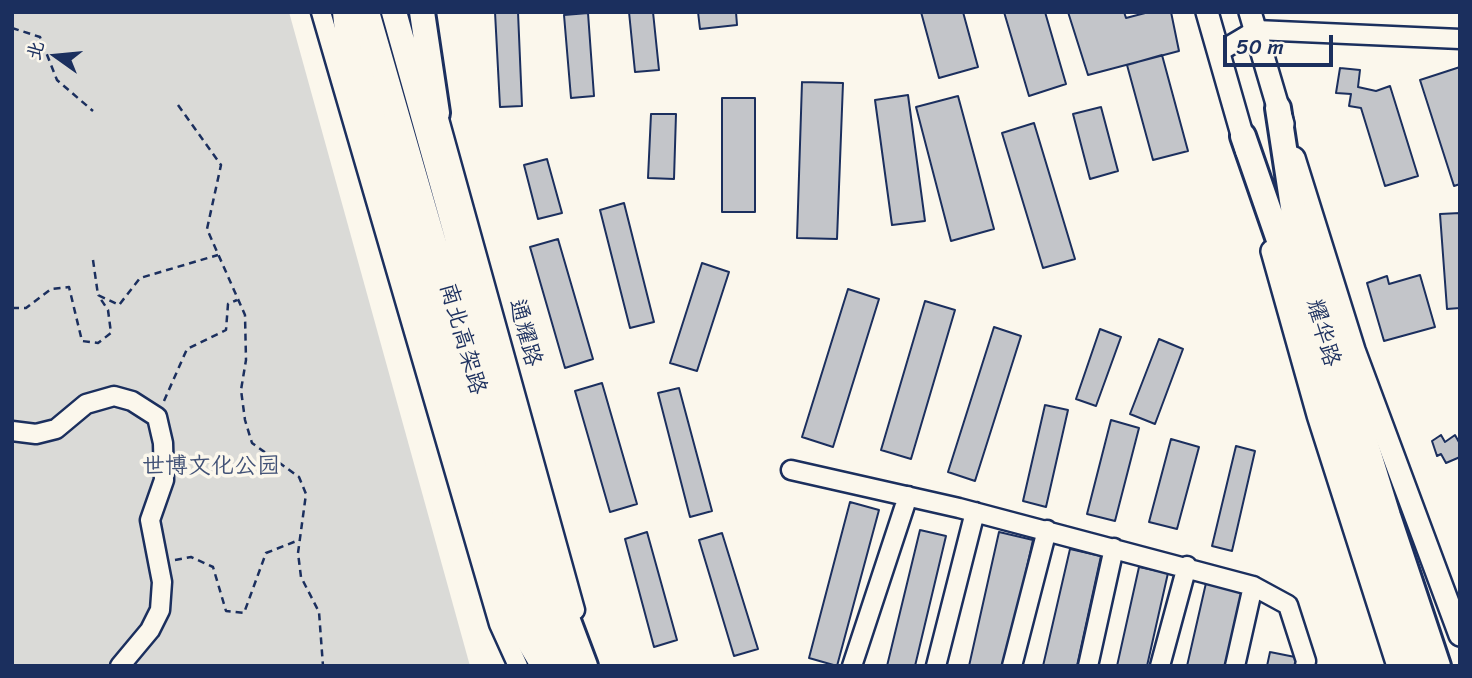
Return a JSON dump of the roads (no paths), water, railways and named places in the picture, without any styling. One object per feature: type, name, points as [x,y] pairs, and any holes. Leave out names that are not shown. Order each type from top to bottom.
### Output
[{"type":"highway","points":[[345,12],[349,51],[369,138],[481,517],[513,615],[539,665]]},
{"type":"highway","name":"南北高架路","points":[[367,12],[534,589],[539,665]]},
{"type":"highway","name":"南北高架路","points":[[394,12],[555,586],[585,666]]},
{"type":"highway","points":[[422,12],[437,113]]},
{"type":"highway","points":[[1278,108],[1293,207],[1379,524],[1412,666]]},
{"type":"highway","points":[[1243,136],[1379,524],[1438,666]]},
{"type":"main road","name":"耀华路","points":[[1207,12],[1243,136],[1291,325],[1398,666]]},
{"type":"main road","name":"耀华路","points":[[1253,21],[1354,350],[1460,635]]},
{"type":"street","points":[[321,12],[499,624],[539,665]]},
{"type":"street","points":[[354,12],[539,665]]},
{"type":"street","name":"通耀路","points":[[410,12],[575,609],[596,666]]},
{"type":"street","points":[[1219,52],[1253,21],[1460,40]]},
{"type":"street","points":[[12,431],[36,433],[57,429],[86,404],[114,396],[132,401],[157,417],[163,443],[164,480],[150,520],[162,582],[160,610],[150,630],[120,666]]},
{"type":"street","points":[[791,470],[1047,530],[1253,586],[1288,605],[1306,661],[1305,666]]},
{"type":"street","points":[[852,666],[908,496]]},
{"type":"street","points":[[936,666],[975,512]]},
{"type":"street","points":[[1012,666],[1047,530]]},
{"type":"street","points":[[1087,666],[1114,548]]},
{"type":"street","points":[[1160,666],[1187,566]]},
{"type":"street","points":[[1235,666],[1253,586]]},
{"type":"park label","name":"世博文化公园","points":[[211,467]]}]
